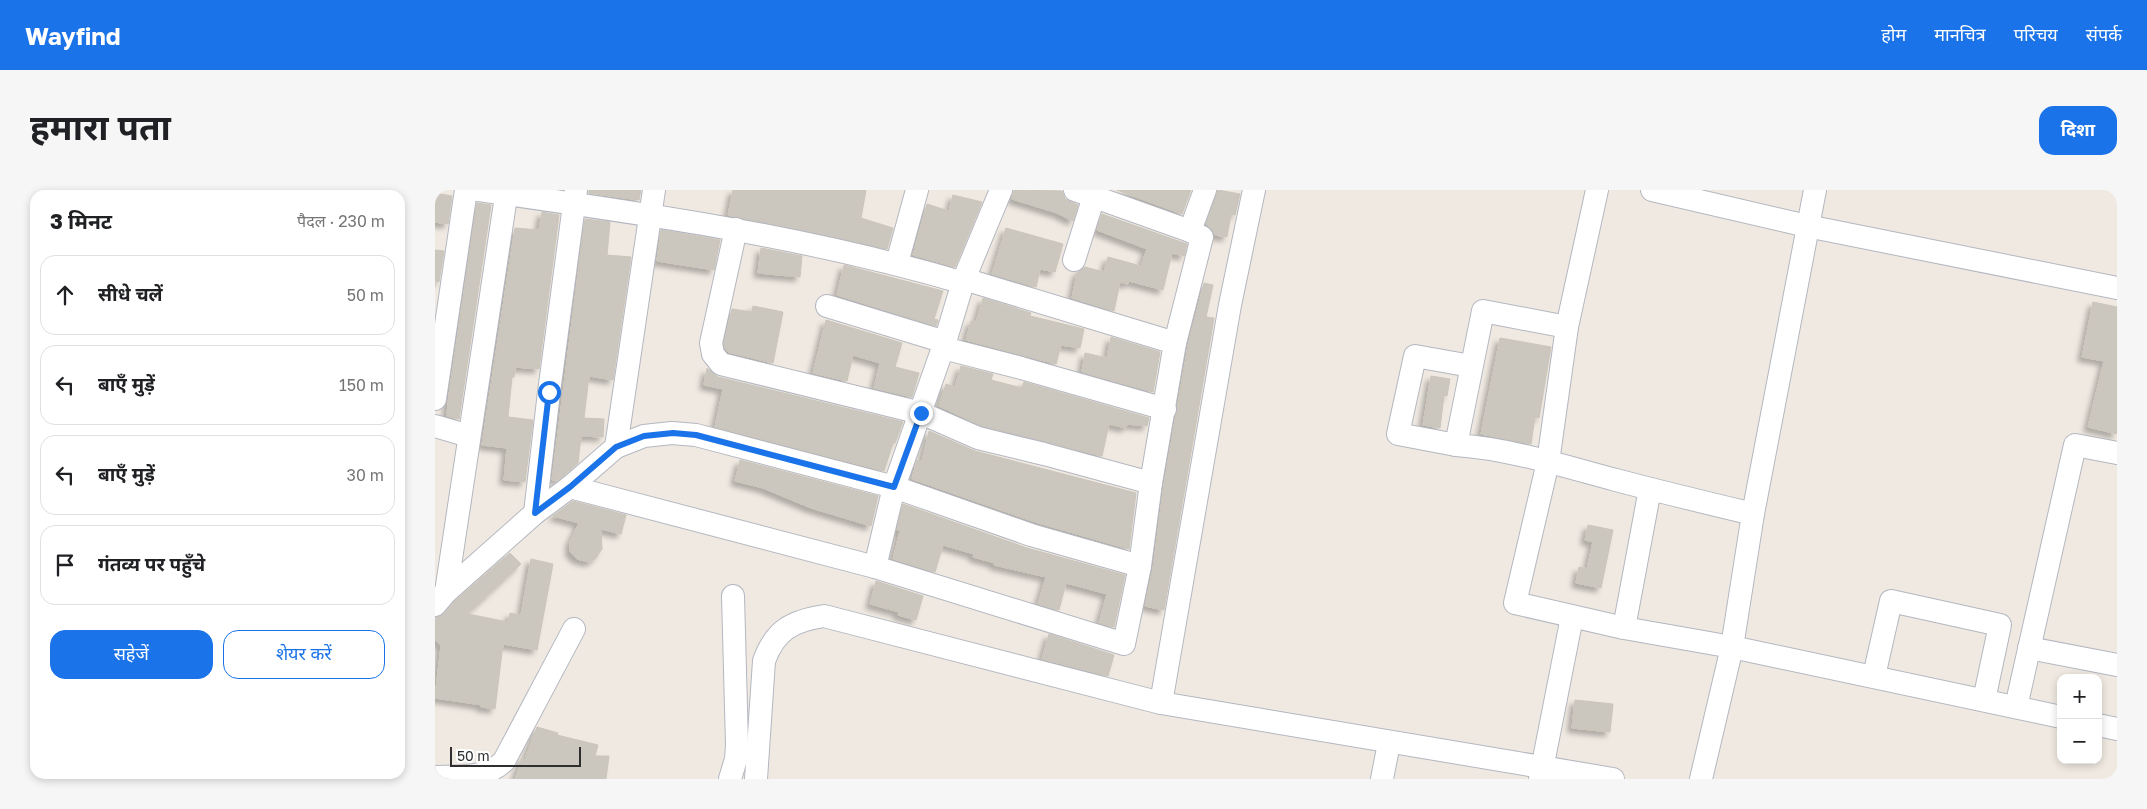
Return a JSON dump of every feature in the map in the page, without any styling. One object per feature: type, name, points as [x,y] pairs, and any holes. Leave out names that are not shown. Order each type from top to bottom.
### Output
[{"type":"street","points":[[435,399],[466,190]]},
{"type":"street","points":[[478,190],[575,197],[650,216],[736,229],[897,263],[1175,343]]},
{"type":"street","points":[[616,447],[653,190]]},
{"type":"street","points":[[897,263],[917,190]]},
{"type":"street","points":[[875,568],[894,487],[921,413],[964,281],[1001,190]]},
{"type":"street","points":[[1190,231],[1205,190]]},
{"type":"street","points":[[1161,703],[1230,305],[1254,190]]},
{"type":"street","points":[[1597,190],[1567,327],[1548,462],[1515,603],[1624,628],[1732,647],[2057,716]]},
{"type":"street","points":[[1652,190],[1807,226],[2117,288]]},
{"type":"street","points":[[1701,779],[1732,647],[1753,514],[1815,190]]},
{"type":"street","points":[[440,598],[469,436],[507,192]]},
{"type":"street","points":[[570,487],[875,568],[1124,644],[1141,566],[1151,483],[1175,343],[1202,237],[1088,192],[1074,260]]},
{"type":"street","points":[[535,513],[575,197]]},
{"type":"street","points":[[736,229],[711,343],[713,354],[721,364],[921,413],[978,438],[1151,483]]},
{"type":"street","points":[[827,306],[944,345],[1165,409]]},
{"type":"street","points":[[1456,445],[1483,311],[1567,327]]},
{"type":"street","points":[[1471,366],[1415,356],[1398,434],[1456,445],[1486,447],[1753,514]]},
{"type":"street","points":[[435,426],[469,436]]},
{"type":"street","points":[[440,598],[535,513],[570,487],[616,447],[644,436],[673,433],[696,435],[894,487],[1031,535],[1141,566]]},
{"type":"street","points":[[2016,707],[2075,445],[2117,453]]},
{"type":"street","points":[[1624,628],[1650,489]]},
{"type":"street","points":[[731,779],[737,745],[733,596]]},
{"type":"street","points":[[1874,676],[1891,601],[2000,625],[1984,700]]},
{"type":"street","points":[[756,779],[764,661],[770,645],[779,633],[806,619],[824,616],[1161,703],[1357,735],[1542,772],[1613,779]]},
{"type":"street","points":[[1542,772],[1572,617]]},
{"type":"street","points":[[435,777],[486,773],[496,769],[504,761],[574,630]]},
{"type":"street","points":[[2029,648],[2117,665]]},
{"type":"street","points":[[2102,726],[2117,729]]},
{"type":"street","points":[[1382,779],[1389,742]]},
{"type":"building","points":[[589,190],[641,190],[639,200],[589,193]]},
{"type":"building","points":[[733,190],[866,190],[861,218],[893,228],[887,249],[728,215]]},
{"type":"building","points":[[1014,190],[1062,191],[1065,199],[1078,205],[1073,221],[1057,213],[1012,199]]},
{"type":"building","points":[[1117,190],[1191,190],[1182,214]]},
{"type":"building","points":[[1218,190],[1240,194],[1235,215],[1231,214],[1227,237],[1215,235],[1206,224]]},
{"type":"building","points":[[435,193],[452,196],[448,224],[435,222]]},
{"type":"building","points":[[953,195],[982,202],[955,267],[913,255],[927,204],[949,211]]},
{"type":"building","points":[[477,203],[491,205],[459,419],[447,416],[448,402]]},
{"type":"building","points":[[542,212],[559,215],[539,369],[515,367],[514,377],[512,377],[508,417],[533,420],[525,482],[504,480],[507,448],[482,445],[515,228],[539,230]]},
{"type":"building","points":[[1102,214],[1187,244],[1184,256],[1172,253],[1163,290],[1129,281],[1128,284],[1120,282],[1114,311],[1072,298],[1077,273],[1085,267],[1104,272],[1108,257],[1141,266],[1147,249],[1097,230]]},
{"type":"building","points":[[585,219],[610,222],[607,255],[631,257],[613,380],[589,376],[584,418],[604,419],[603,437],[581,436],[578,463],[558,480],[552,480]]},
{"type":"building","points":[[1006,228],[1063,244],[1055,272],[1040,269],[1036,287],[992,274]]},
{"type":"building","points":[[661,230],[720,240],[714,270],[657,261]]},
{"type":"building","points":[[761,248],[802,256],[800,277],[758,273]]},
{"type":"building","points":[[435,250],[444,251],[439,282],[435,281]]},
{"type":"building","points":[[844,265],[943,291],[934,319],[938,320],[936,326],[837,295]]},
{"type":"building","points":[[1204,283],[1213,285],[1206,317],[1214,318],[1164,610],[1145,606],[1153,569],[1164,485],[1188,346]]},
{"type":"building","points":[[983,298],[1031,313],[1030,316],[1084,329],[1080,348],[1061,345],[1056,364],[966,340],[971,321],[976,322]]},
{"type":"building","points":[[2093,302],[2117,307],[2117,434],[2088,427],[2104,361],[2082,357]]},
{"type":"building","points":[[753,306],[783,312],[773,363],[728,352],[725,348],[724,343],[732,309],[752,312]]},
{"type":"building","points":[[826,320],[902,343],[895,367],[919,373],[912,397],[874,388],[880,363],[853,355],[847,381],[813,373]]},
{"type":"building","points":[[1111,337],[1160,352],[1153,392],[1082,372],[1085,353],[1107,358]]},
{"type":"building","points":[[1500,338],[1551,347],[1539,418],[1535,417],[1531,444],[1481,434]]},
{"type":"building","points":[[961,366],[993,374],[991,380],[1022,388],[1024,382],[1149,418],[1147,426],[1127,424],[1126,428],[1109,424],[1102,456],[982,426],[939,406],[946,384],[955,387]]},
{"type":"building","points":[[707,368],[718,377],[903,422],[895,443],[893,443],[884,471],[715,427],[723,389],[704,385]]},
{"type":"building","points":[[1431,376],[1450,379],[1447,396],[1444,395],[1440,428],[1423,425]]},
{"type":"building","points":[[929,431],[975,451],[1136,493],[1129,549],[1035,522],[912,479],[917,460],[922,461]]},
{"type":"building","points":[[740,460],[878,496],[871,526],[811,508],[763,488],[735,481]]},
{"type":"building","points":[[573,501],[626,515],[621,534],[601,529],[602,549],[595,559],[589,562],[577,559],[570,552],[570,542],[579,523],[553,516]]},
{"type":"building","points":[[903,504],[1027,548],[1125,575],[1114,627],[1099,623],[1107,594],[1066,583],[1059,610],[1038,604],[1046,577],[994,565],[995,563],[973,557],[974,554],[943,545],[935,572],[893,559],[900,531],[897,530]]},
{"type":"building","points":[[1588,525],[1613,530],[1601,588],[1576,583],[1579,567],[1587,569],[1593,542],[1585,540]]},
{"type":"building","points":[[510,553],[521,564],[468,614],[508,622],[510,613],[521,615],[531,559],[553,564],[537,650],[503,644],[495,709],[481,707],[482,705],[435,698],[441,646],[435,639],[435,618],[445,614],[455,601]]},
{"type":"building","points":[[876,581],[923,596],[916,620],[898,615],[899,612],[870,604]]},
{"type":"building","points":[[1049,634],[1114,655],[1108,676],[1042,659]]},
{"type":"building","points":[[1575,700],[1613,704],[1610,732],[1572,728]]},
{"type":"building","points":[[537,727],[558,733],[557,735],[598,745],[595,756],[609,756],[606,779],[515,779],[522,758],[525,759]]},
{"type":"route","points":[[549,392],[535,513],[570,487],[616,447],[644,436],[673,433],[696,435],[894,487],[921,413]]}]
